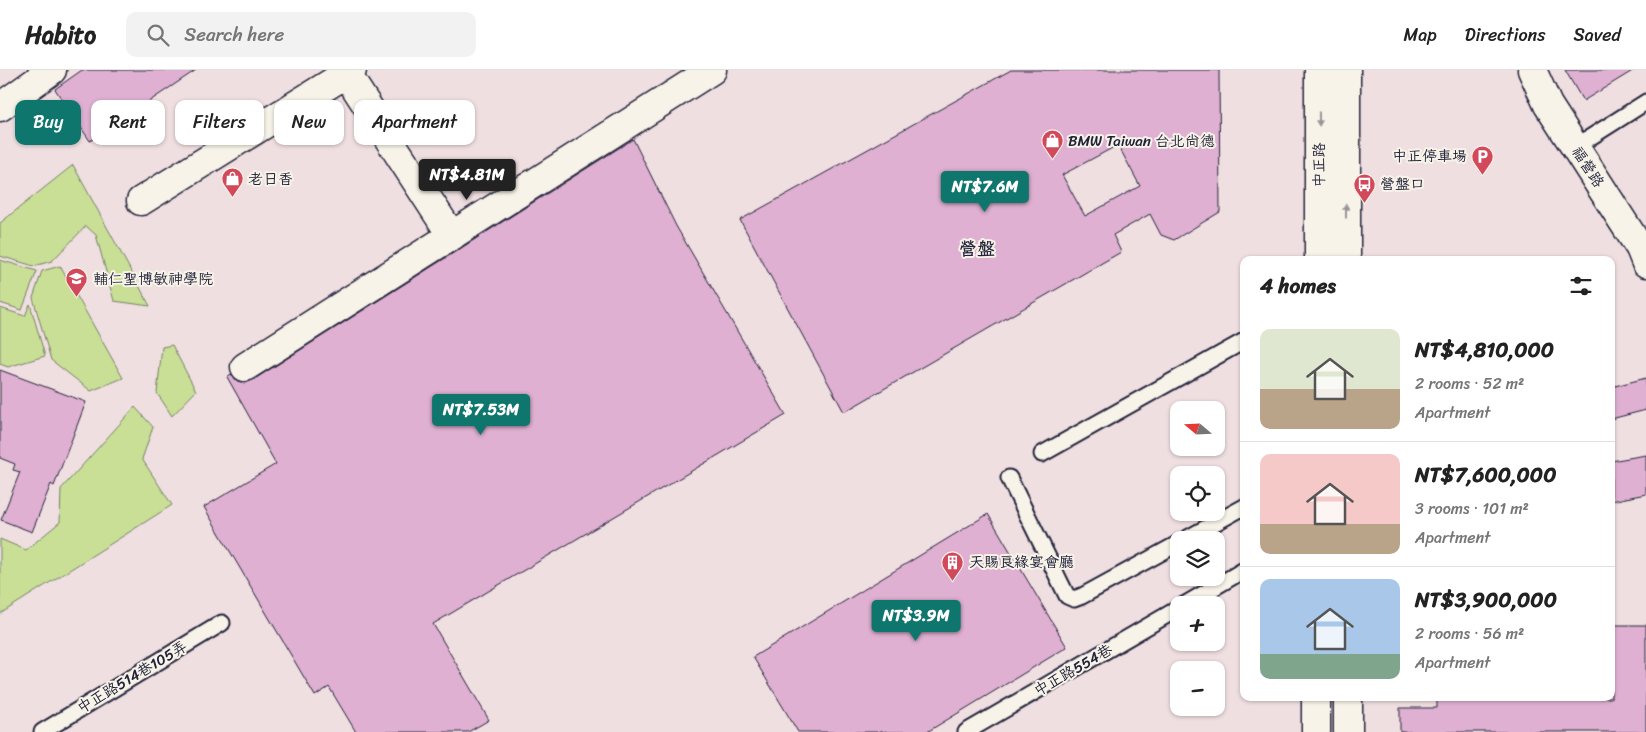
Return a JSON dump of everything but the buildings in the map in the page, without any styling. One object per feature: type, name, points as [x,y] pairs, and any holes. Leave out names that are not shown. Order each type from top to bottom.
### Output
[{"type":"street","points":[[0,107],[52,70]]},
{"type":"street","points":[[245,367],[712,70]]},
{"type":"street","name":"中正路","points":[[1319,70],[1319,256]]},
{"type":"street","name":"中正路","points":[[1346,70],[1346,256]]},
{"type":"street","name":"福營路","points":[[1532,70],[1548,105],[1640,248],[1646,263]]},
{"type":"street","points":[[141,201],[348,71],[452,236]]},
{"type":"street","points":[[1316,701],[1316,732]]},
{"type":"street","points":[[1348,701],[1348,732]]},
{"type":"lane","points":[[1575,147],[1646,102]]},
{"type":"lane","points":[[1042,454],[1240,343]]},
{"type":"lane","points":[[1009,478],[1067,596],[1074,599],[1082,596],[1170,548]]},
{"type":"lane","points":[[1200,531],[1240,509]]},
{"type":"lane","points":[[1199,596],[1240,572]]},
{"type":"lane","name":"中正路554巷","points":[[966,732],[1170,613]]},
{"type":"lane","name":"中正路514巷105弄","points":[[42,732],[222,623]]},
{"type":"green space","points":[[73,165],[150,306],[114,301],[96,235],[86,226],[52,261],[34,266],[0,256],[0,223]]},
{"type":"green space","points":[[0,260],[37,271],[22,310],[0,303]]},
{"type":"green space","points":[[60,266],[123,378],[91,391],[51,360],[33,298],[42,271]]},
{"type":"green space","points":[[30,304],[45,356],[8,367],[0,364],[0,308],[25,316]]},
{"type":"green space","points":[[172,345],[196,391],[172,416],[157,393],[162,347]]},
{"type":"green space","points":[[135,407],[153,427],[142,459],[172,505],[0,614],[0,539],[26,550],[60,522],[61,489]]},
{"type":"place","name":"BMW Taiwan 台北尚德","points":[[1052,160]]},
{"type":"place","name":"中正停車場","points":[[1483,175]]},
{"type":"place","name":"老日香","points":[[232,198]]},
{"type":"place","name":"營盤口","points":[[1364,203]]},
{"type":"place","name":"輔仁聖博敏神學院","points":[[77,298]]},
{"type":"place","name":"天賜良緣宴會廳","points":[[953,581]]},
{"type":"district","name":"營盤","points":[[977,249]]}]
